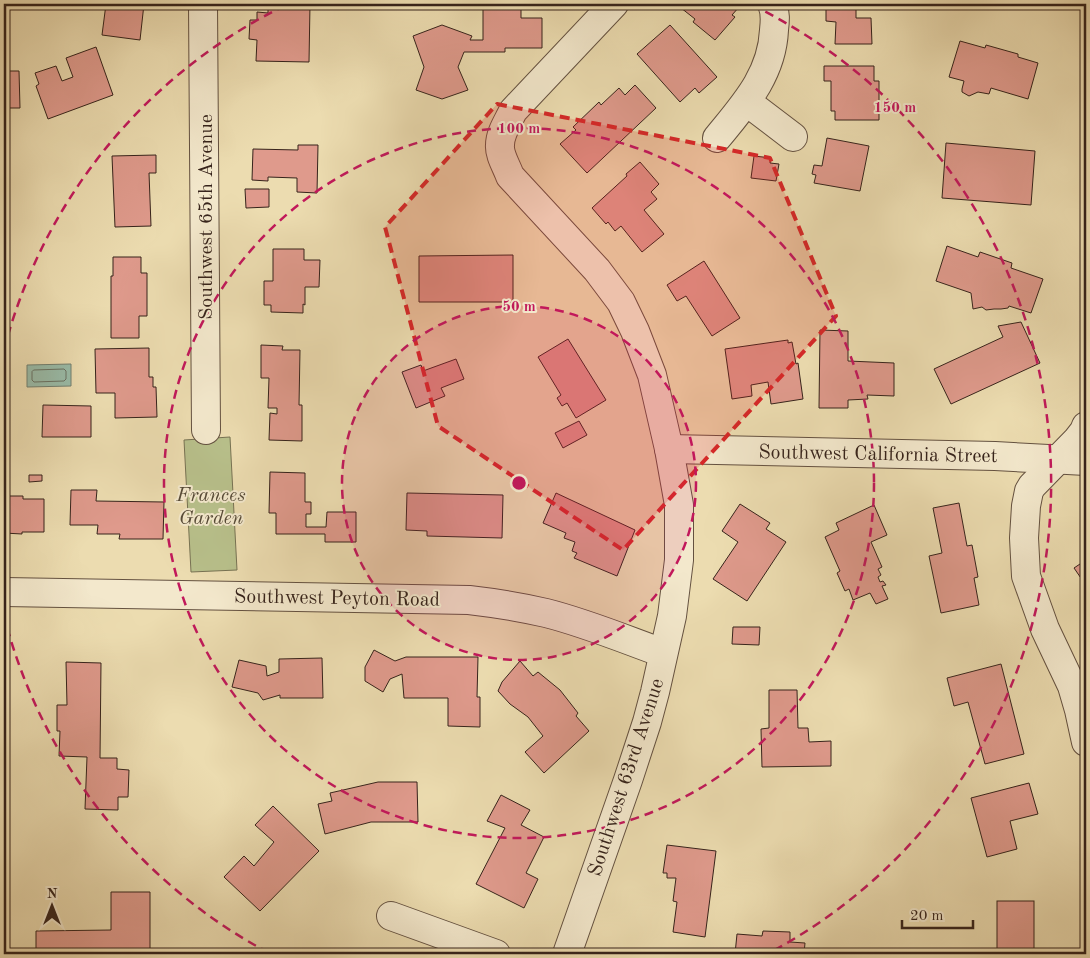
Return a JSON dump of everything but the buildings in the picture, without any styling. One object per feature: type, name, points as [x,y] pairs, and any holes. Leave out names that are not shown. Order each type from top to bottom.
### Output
[{"type":"street","name":"Southwest 65th Avenue","points":[[203,4],[206,430]]},
{"type":"street","name":"Southwest 63rd Avenue","points":[[567,954],[647,722],[655,692],[672,616],[679,560],[679,505],[669,448],[652,375],[636,331],[621,302],[597,270],[510,176],[500,147],[503,132],[513,111],[614,4]]},
{"type":"street","points":[[717,138],[747,102],[761,80],[774,44],[775,12],[772,4]]},
{"type":"street","points":[[747,102],[793,137]]},
{"type":"street","points":[[1086,426],[1077,440],[1032,486],[1026,506],[1024,538],[1026,576],[1045,629],[1072,686],[1086,742]]},
{"type":"street","name":"Southwest California Street","points":[[669,448],[995,456],[1086,461]]},
{"type":"street","name":"Southwest Peyton Road","points":[[4,592],[469,600],[508,605],[575,621],[663,653]]},
{"type":"street","points":[[391,916],[496,954]]},
{"type":"highlighted area","points":[[497,104],[770,158],[836,316],[623,550],[438,426],[385,227]]},
{"type":"green space","name":"Frances Garden","points":[[230,437],[237,570],[191,572],[184,440]]},
{"type":"water","points":[[71,364],[71,386],[27,387],[27,365]]}]
